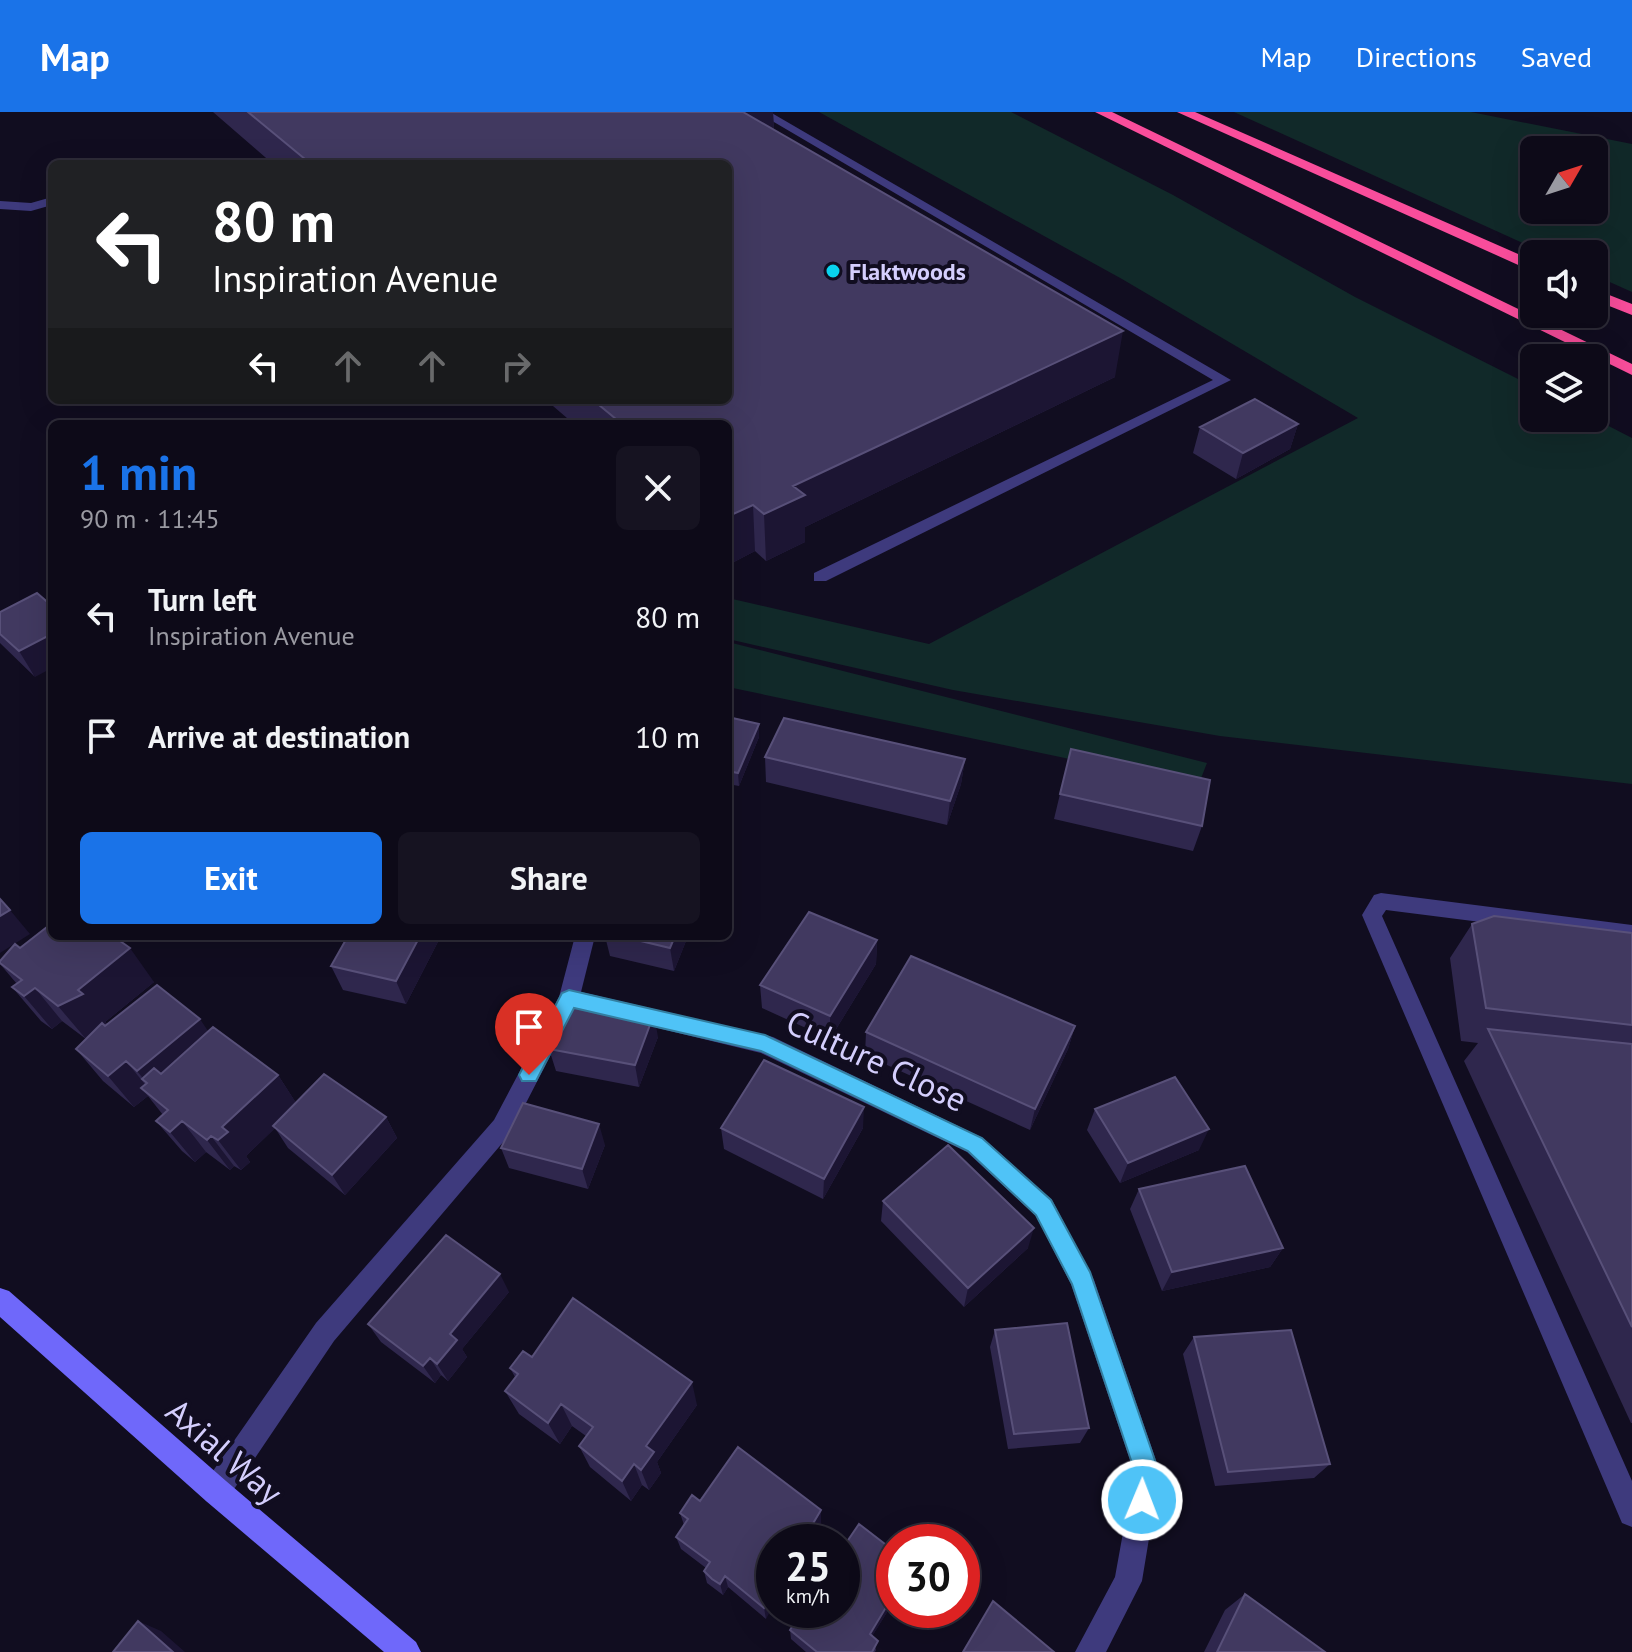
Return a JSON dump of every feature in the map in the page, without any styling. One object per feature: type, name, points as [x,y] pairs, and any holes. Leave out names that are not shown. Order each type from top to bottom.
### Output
[{"type":"highway","points":[[1102,112],[1632,370]]},
{"type":"highway","points":[[1184,112],[1520,261]]},
{"type":"highway","points":[[1608,300],[1632,310]]},
{"type":"street","points":[[762,112],[1224,380],[820,577]]},
{"type":"street","points":[[0,205],[31,207],[48,202]]},
{"type":"street","points":[[1632,933],[1381,901],[1372,915],[1632,1513]]},
{"type":"street","points":[[216,1491],[325,1332],[502,1127],[569,998],[584,940]]},
{"type":"street","name":"Culture Close","points":[[569,998],[765,1044],[975,1145],[1044,1208],[1082,1280],[1147,1472],[1128,1581],[1090,1652]]},
{"type":"street","name":"Axial Way","points":[[0,1300],[216,1491],[406,1652]]},
{"type":"green space","points":[[819,112],[1011,112],[1173,195],[1355,297],[1520,380],[1520,432],[1608,432],[1608,426],[1632,438],[1632,784],[1220,736],[953,690],[732,640],[732,599],[929,644],[1358,418],[1122,279]]},
{"type":"green space","points":[[1234,112],[1471,112],[1592,136],[1520,136],[1520,224],[1608,224],[1608,139],[1632,144],[1632,292],[1608,281],[1608,240],[1520,242]]},
{"type":"green space","points":[[732,643],[1207,763],[1198,786],[732,688]]},
{"type":"building","name":"Flaktwoods","points":[[248,112],[743,112],[1123,331],[793,486],[805,495],[764,514],[753,505],[732,515],[732,420],[617,420],[598,404],[732,404],[732,160],[306,160]]},
{"type":"building","points":[[1255,399],[1298,424],[1243,453],[1200,427]]},
{"type":"building","points":[[37,593],[48,603],[48,636],[19,651],[0,634],[0,612]]},
{"type":"building","points":[[732,718],[759,724],[738,773],[732,772]]},
{"type":"building","points":[[784,718],[965,759],[950,801],[765,757]]},
{"type":"building","points":[[1071,749],[1210,780],[1202,826],[1060,794]]},
{"type":"building","points":[[0,899],[10,910],[0,916]]},
{"type":"building","points":[[809,912],[877,940],[830,1016],[760,985]]},
{"type":"building","points":[[1494,916],[1632,933],[1632,1025],[1486,1008],[1472,924]]},
{"type":"building","points":[[48,926],[48,940],[119,940],[130,948],[78,990],[83,994],[58,1006],[35,988],[24,996],[12,987],[22,980],[0,961],[15,944],[20,948]]},
{"type":"building","points":[[346,940],[418,940],[396,981],[331,966]]},
{"type":"building","points":[[637,940],[673,940],[670,948]]},
{"type":"building","points":[[911,956],[1075,1026],[1035,1109],[866,1032]]},
{"type":"building","points":[[157,985],[200,1019],[137,1071],[126,1061],[108,1076],[76,1049],[102,1023],[105,1026]]},
{"type":"building","points":[[567,999],[654,1014],[635,1065],[549,1049]]},
{"type":"building","points":[[213,1027],[278,1075],[222,1127],[228,1132],[218,1140],[211,1136],[207,1140],[182,1121],[170,1132],[156,1121],[168,1110],[141,1088],[147,1083],[142,1079],[154,1068],[161,1074]]},
{"type":"building","points":[[1488,1029],[1632,1044],[1632,1327]]},
{"type":"building","points":[[764,1060],[864,1107],[824,1179],[721,1128]]},
{"type":"building","points":[[324,1074],[386,1117],[332,1175],[273,1126]]},
{"type":"building","points":[[1175,1077],[1209,1129],[1128,1163],[1095,1109]]},
{"type":"building","points":[[523,1103],[599,1124],[582,1169],[501,1148]]},
{"type":"building","points":[[948,1145],[1034,1228],[968,1288],[883,1201]]},
{"type":"building","points":[[1245,1166],[1283,1248],[1172,1272],[1139,1189]]},
{"type":"building","points":[[446,1235],[500,1274],[450,1334],[457,1340],[437,1364],[430,1358],[423,1366],[368,1324]]},
{"type":"building","points":[[573,1298],[692,1382],[646,1446],[654,1452],[641,1470],[634,1464],[622,1481],[579,1446],[593,1427],[561,1404],[548,1423],[505,1391],[518,1374],[510,1368],[523,1351],[532,1357]]},
{"type":"building","points":[[1067,1323],[1089,1428],[1014,1434],[995,1330]]},
{"type":"building","points":[[1291,1330],[1330,1464],[1228,1472],[1194,1337]]},
{"type":"building","points":[[738,1447],[821,1510],[813,1524],[756,1524],[756,1601],[725,1576],[720,1584],[712,1579],[704,1571],[710,1562],[676,1537],[688,1519],[680,1513],[692,1495],[700,1501]]},
{"type":"building","points":[[860,1525],[876,1537],[876,1624],[870,1634],[878,1641],[872,1652],[817,1652],[790,1630],[860,1628]]},
{"type":"building","points":[[1245,1594],[1325,1652],[1217,1652]]},
{"type":"building","points":[[993,1601],[1054,1652],[963,1652],[980,1628]]},
{"type":"building","points":[[138,1621],[173,1652],[113,1652]]},
{"type":"place","name":"Flaktwoods","points":[[833,271]]},
{"type":"route","points":[[529,1075],[569,998],[765,1044],[975,1145],[1044,1208],[1082,1280],[1147,1472],[1142,1500]]}]
